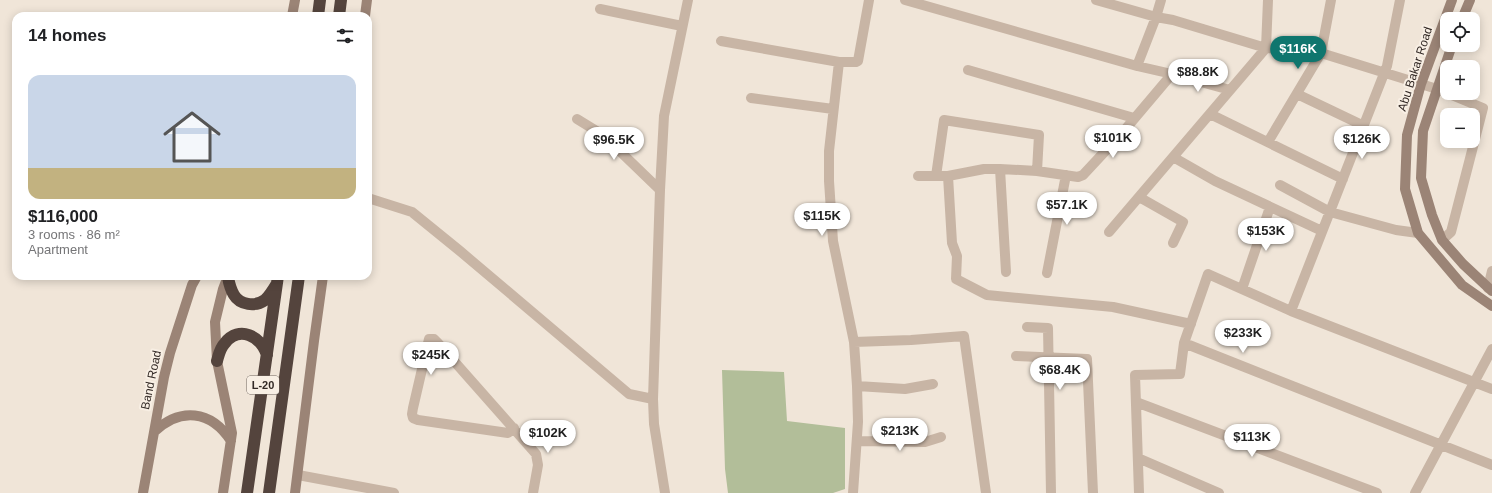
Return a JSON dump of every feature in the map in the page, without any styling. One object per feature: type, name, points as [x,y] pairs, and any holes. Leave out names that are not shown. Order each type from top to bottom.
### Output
[{"type":"highway","points":[[318,12],[320,0]]},
{"type":"highway","points":[[339,12],[341,0]]},
{"type":"highway","points":[[229,280],[235,297],[240,302],[247,304],[260,303],[266,300],[278,280]]},
{"type":"highway","name":"L-20","points":[[247,493],[278,280]]},
{"type":"highway","name":"L-20","points":[[269,493],[298,280]]},
{"type":"highway","points":[[217,360],[226,341],[233,336],[242,334],[251,335],[258,339],[264,346],[267,354]]},
{"type":"main road","points":[[293,12],[295,0]]},
{"type":"main road","points":[[365,12],[367,0]]},
{"type":"main road","name":"Abu Bakar Road","points":[[1452,0],[1421,84],[1407,135],[1405,189],[1418,233],[1462,285],[1492,306]]},
{"type":"main road","points":[[1465,12],[1470,0]]},
{"type":"main road","points":[[1450,52],[1423,131],[1421,178],[1432,215],[1442,240],[1463,264],[1490,290]]},
{"type":"main road","name":"Band Road","points":[[143,493],[164,377],[170,353],[195,280]]},
{"type":"main road","points":[[223,493],[231,441],[230,423],[217,360],[215,322],[227,280]]},
{"type":"main road","points":[[295,493],[322,280]]},
{"type":"main road","points":[[154,432],[162,424],[172,419],[183,416],[195,416],[206,418],[216,423],[225,431],[231,441]]},
{"type":"street","points":[[665,493],[654,424],[653,399],[660,190],[664,116],[688,0]]},
{"type":"street","points":[[721,41],[839,62],[856,62],[858,61],[869,0]]},
{"type":"street","points":[[905,0],[1137,66],[1230,90]]},
{"type":"street","points":[[1096,0],[1156,17],[1173,20],[1266,48],[1321,53],[1384,74],[1437,89],[1488,109],[1451,232],[1442,240]]},
{"type":"street","points":[[1137,66],[1156,17],[1160,0]]},
{"type":"street","points":[[1109,232],[1266,48],[1268,0]]},
{"type":"street","points":[[1268,13],[1271,0]]},
{"type":"street","points":[[1268,142],[1321,53],[1331,0]]},
{"type":"street","points":[[1291,311],[1387,66],[1400,0]]},
{"type":"street","points":[[600,9],[682,26]]},
{"type":"street","points":[[839,62],[829,151],[829,181],[833,241],[854,342],[858,422],[853,493]]},
{"type":"street","points":[[968,70],[1134,118]]},
{"type":"street","points":[[918,176],[948,176],[984,169],[1038,171],[1078,177],[1083,175],[1172,74]]},
{"type":"street","points":[[1296,94],[1364,126]]},
{"type":"street","points":[[751,98],[834,108]]},
{"type":"street","points":[[1210,114],[1343,179]]},
{"type":"street","points":[[577,119],[603,135],[660,190]]},
{"type":"street","points":[[936,176],[944,120],[1039,135],[1038,171]]},
{"type":"street","points":[[1173,157],[1215,181],[1322,232]]},
{"type":"street","points":[[1000,169],[1006,272]]},
{"type":"street","points":[[1047,273],[1066,175]]},
{"type":"street","points":[[948,176],[952,243],[957,256],[956,279],[987,295],[1114,307],[1191,324]]},
{"type":"street","points":[[1280,185],[1330,212],[1396,230],[1418,233]]},
{"type":"street","points":[[1139,197],[1184,222],[1173,242]]},
{"type":"street","points":[[372,199],[412,212],[629,394],[653,399]]},
{"type":"street","points":[[1242,289],[1270,207]]},
{"type":"street","points":[[1490,290],[1492,271]]},
{"type":"street","points":[[1139,493],[1135,375],[1180,374],[1184,343],[1208,274],[1291,311],[1492,389]]},
{"type":"street","points":[[1027,327],[1048,328],[1051,493]]},
{"type":"street","points":[[854,342],[964,336],[986,493]]},
{"type":"street","points":[[514,428],[508,433],[413,418],[412,408],[429,339],[434,339],[438,343],[514,428],[536,454],[538,458],[533,493]]},
{"type":"street","points":[[1184,343],[1492,465]]},
{"type":"street","points":[[1417,492],[1440,444],[1492,349]]},
{"type":"street","points":[[1016,356],[1087,359],[1093,493]]},
{"type":"street","points":[[857,386],[906,389],[933,384]]},
{"type":"street","points":[[1136,402],[1377,493]]},
{"type":"street","points":[[857,441],[925,442],[941,437]]},
{"type":"street","points":[[1138,458],[1219,493]]},
{"type":"street","points":[[298,475],[394,493]]},
{"type":"green space","points":[[722,370],[784,372],[787,421],[845,428],[845,489],[833,493],[728,493],[725,469]]}]
